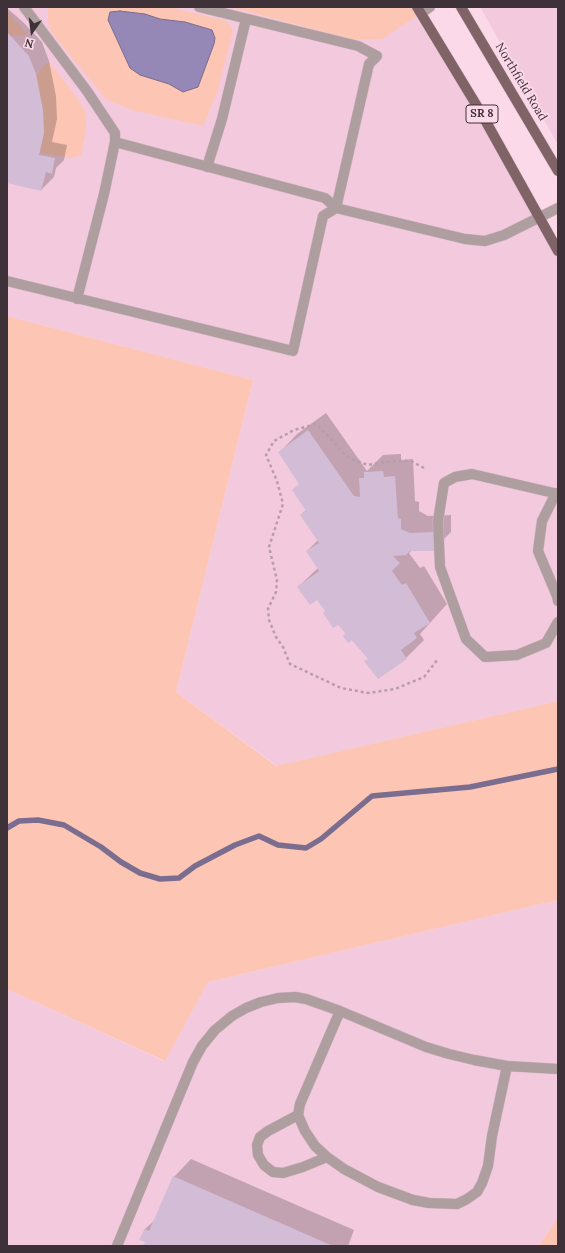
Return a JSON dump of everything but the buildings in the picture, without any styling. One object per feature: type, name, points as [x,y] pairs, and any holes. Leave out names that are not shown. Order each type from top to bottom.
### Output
[{"type":"main road","name":"Northfield Road","points":[[461,7],[558,171]]},
{"type":"main road","name":"SR 8","points":[[419,10],[480,111],[541,217],[558,251]]},
{"type":"lane","points":[[24,7],[87,91],[116,133],[104,194],[77,298]]},
{"type":"lane","points":[[7,281],[293,351],[323,216],[336,208],[369,64],[377,56],[358,46],[199,7]]},
{"type":"lane","points":[[419,10],[430,7]]},
{"type":"lane","points":[[207,167],[224,112],[246,19]]},
{"type":"lane","points":[[115,142],[325,198],[336,208],[465,239],[485,241],[504,235],[558,208]]},
{"type":"lane","points":[[558,601],[558,596],[538,551],[542,521],[557,493],[472,474],[455,477],[444,483],[438,521],[440,567],[466,640],[485,657],[517,655],[546,643],[558,622]]},
{"type":"lane","points":[[117,1246],[193,1062],[202,1046],[215,1030],[232,1016],[246,1008],[261,1002],[278,998],[295,997],[306,999],[340,1011],[426,1047],[474,1060],[507,1066],[558,1069]]},
{"type":"lane","points":[[340,1011],[300,1104],[298,1115],[315,1146],[327,1157],[344,1169],[378,1186],[413,1200],[429,1203],[457,1204],[467,1199],[480,1188],[488,1166],[492,1136],[507,1066]]},
{"type":"lane","points":[[298,1115],[260,1137],[257,1145],[258,1155],[264,1165],[272,1172],[283,1173],[327,1157]]},
{"type":"path","points":[[424,468],[411,462],[392,461],[368,465],[349,458],[316,424],[294,430],[274,441],[266,455],[277,481],[283,504],[269,547],[278,580],[276,592],[268,609],[272,625],[290,664],[341,688],[368,693],[395,689],[424,677],[438,659]]},
{"type":"shaded area","points":[[7,7],[230,7],[350,39],[421,13],[558,251],[558,701],[277,766],[176,692],[253,380],[7,316]]},
{"type":"shaded area","points":[[48,7],[168,7],[227,21],[233,31],[217,93],[203,126],[132,110],[106,99],[51,32],[48,21]]},
{"type":"shaded area","points":[[230,7],[417,7],[421,13],[382,39],[350,39]]},
{"type":"shaded area","points":[[480,7],[558,7],[558,145],[488,21]]},
{"type":"shaded area","points":[[7,11],[27,34],[24,36],[11,36],[7,32]]},
{"type":"shaded area","points":[[120,11],[145,14],[160,19],[185,22],[212,30],[215,38],[214,44],[198,87],[183,92],[169,84],[140,75],[130,68],[108,20],[110,12]]},
{"type":"shaded area","points":[[49,62],[76,96],[84,109],[86,116],[86,131],[81,155],[71,158],[40,153],[44,133],[43,110],[36,74],[39,74],[41,69]]},
{"type":"shaded area","points":[[7,316],[253,380],[176,692],[276,766],[558,701],[558,900],[208,982],[165,1061],[7,989]]},
{"type":"shaded area","points":[[558,900],[558,1217],[539,1246],[7,1246],[7,989],[164,1061],[208,982]]},
{"type":"shaded area","points":[[558,1217],[558,1246],[539,1246]]},
{"type":"waterway","points":[[7,828],[19,821],[38,820],[64,825],[140,873],[160,879],[179,878],[195,866],[235,845],[259,836],[278,845],[306,848],[321,839],[372,796],[470,787],[558,769]]}]
